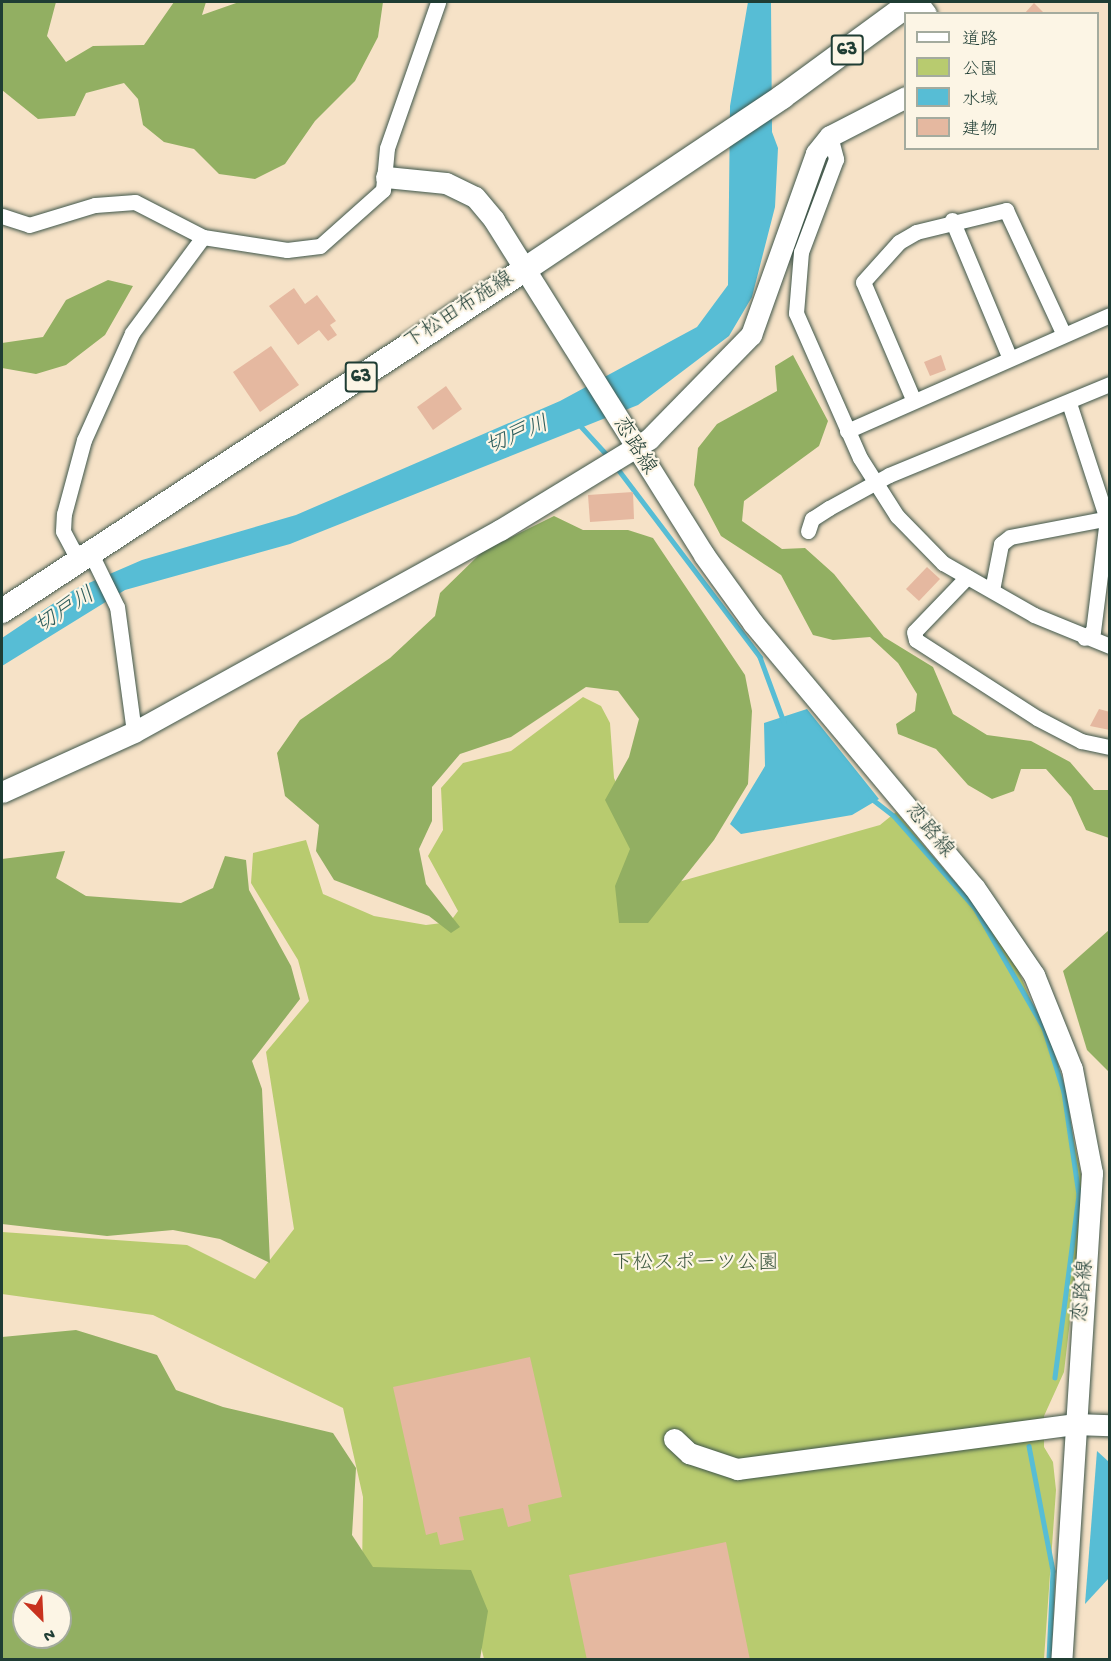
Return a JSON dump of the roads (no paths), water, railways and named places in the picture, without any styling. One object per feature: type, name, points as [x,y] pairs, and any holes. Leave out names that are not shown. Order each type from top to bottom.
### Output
[{"type":"main road","name":"下松田布施線","points":[[2,611],[94,563],[782,97],[912,2]]},
{"type":"street","points":[[2,216],[29,225],[94,205],[135,202],[203,237],[287,250],[320,246],[376,200],[386,177],[387,148],[438,2]]},
{"type":"street","points":[[2,792],[134,732],[500,530],[635,449],[752,335],[769,297],[794,204],[830,136],[904,98]]},
{"type":"street","points":[[830,136],[836,159],[801,252],[796,313],[847,431],[876,483],[923,546],[967,577],[1084,638],[1110,646]]},
{"type":"street","name":"恋路線","points":[[386,177],[446,183],[475,197],[525,270],[635,449],[753,623],[1009,934],[1055,1022],[1077,1089],[1092,1173],[1074,1424],[1061,1659]]},
{"type":"street","points":[[913,399],[863,282],[899,242],[952,220],[1006,210],[1063,333]]},
{"type":"street","points":[[952,220],[1009,356]]},
{"type":"street","points":[[134,732],[117,607],[94,563],[73,550],[63,531],[84,440],[132,333],[203,237]]},
{"type":"street","points":[[847,431],[1009,356],[1110,315]]},
{"type":"street","points":[[808,531],[812,519],[876,483],[1006,423],[1069,403],[1110,384]]},
{"type":"street","points":[[1069,403],[1108,519],[1093,632],[1084,638]]},
{"type":"street","points":[[992,590],[1001,544],[1010,537],[1108,519]]},
{"type":"street","points":[[967,577],[914,632],[916,640],[1037,718],[1081,741],[1110,747]]},
{"type":"street","points":[[674,1439],[689,1453],[737,1468],[1074,1424],[1110,1425]]},
{"type":"water","name":"切戸川","points":[[748,2],[771,2],[772,132],[778,148],[775,207],[752,297],[729,336],[638,405],[290,544],[125,590],[2,666],[2,638],[75,589],[142,560],[296,515],[560,401],[697,327],[728,285],[730,106]]},
{"type":"water","points":[[807,709],[879,799],[852,815],[741,834],[730,824],[765,766],[764,723]]},
{"type":"water","points":[[1097,1451],[1109,1462],[1109,1578],[1085,1604]]},
{"type":"waterway","points":[[577,422],[608,456]]},
{"type":"waterway","points":[[615,465],[760,657],[784,722]]},
{"type":"waterway","points":[[871,798],[894,816],[975,908],[1044,1028],[1064,1092],[1079,1195],[1055,1377]]},
{"type":"waterway","points":[[1029,1446],[1053,1571],[1049,1660]]},
{"type":"park label","name":"下松スポーツ公園","points":[[695,1265]]}]
